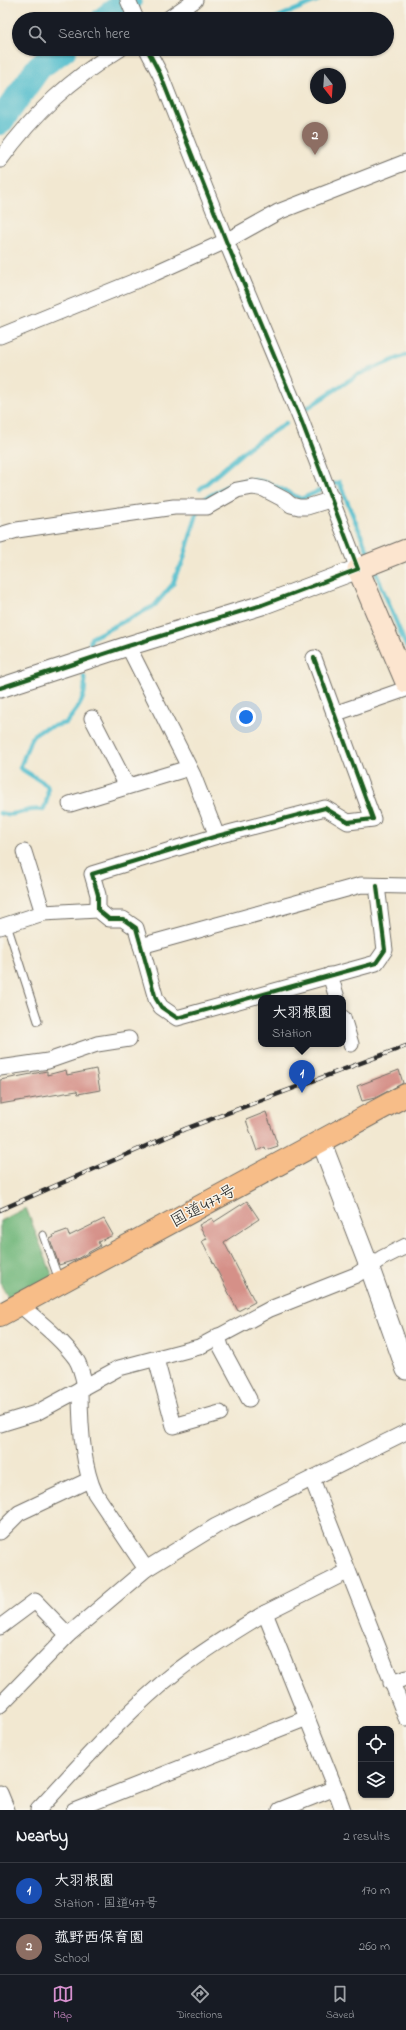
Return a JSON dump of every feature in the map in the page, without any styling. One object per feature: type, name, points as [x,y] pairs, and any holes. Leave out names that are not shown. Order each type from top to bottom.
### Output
[{"type":"highway","name":"国道477号","points":[[6,1309],[406,1095]]},
{"type":"main road","points":[[406,550],[368,565],[406,682]]},
{"type":"street","points":[[128,0],[133,12]]},
{"type":"street","points":[[178,12],[195,0]]},
{"type":"street","points":[[0,160],[56,94],[93,65],[108,56]]},
{"type":"street","points":[[0,688],[128,646],[262,605],[368,565],[332,498],[151,56]]},
{"type":"street","points":[[0,336],[155,273],[226,241],[278,212],[406,162]]},
{"type":"street","points":[[0,535],[17,530],[174,507],[207,507],[237,490],[253,486],[264,489],[292,505],[299,507],[307,507],[332,498]]},
{"type":"street","points":[[128,646],[189,768],[217,836]]},
{"type":"street","points":[[98,910],[98,895],[92,874],[217,836],[325,808],[348,822],[373,820],[314,658]]},
{"type":"street","points":[[334,714],[406,689]]},
{"type":"street","points":[[92,718],[127,786]]},
{"type":"street","points":[[70,804],[189,768]]},
{"type":"street","points":[[24,852],[43,913]]},
{"type":"street","points":[[141,946],[362,885],[406,886]]},
{"type":"street","points":[[259,995],[376,963],[385,950],[377,886]]},
{"type":"street","points":[[4,926],[43,913],[98,910],[110,919],[124,919],[136,928],[156,999],[161,1007],[177,1018],[258,995]]},
{"type":"street","points":[[330,975],[336,995]]},
{"type":"street","points":[[346,1028],[351,1044]]},
{"type":"street","points":[[0,1068],[48,1061],[98,1044],[129,1039]]},
{"type":"street","points":[[321,1140],[370,1266],[406,1370]]},
{"type":"street","points":[[0,1424],[36,1413],[119,1368],[198,1347],[270,1308],[318,1288],[356,1275],[406,1246]]},
{"type":"street","points":[[6,1309],[50,1331],[76,1359],[82,1371],[81,1421],[89,1480],[95,1493],[146,1569]]},
{"type":"street","points":[[218,1336],[221,1347],[249,1399]]},
{"type":"street","points":[[156,1359],[174,1426],[220,1413]]},
{"type":"street","points":[[0,1705],[68,1635],[146,1569],[216,1526],[406,1432]]},
{"type":"street","points":[[312,1479],[347,1572],[406,1718]]},
{"type":"street","points":[[0,1532],[19,1513],[89,1480]]},
{"type":"street","points":[[38,1810],[131,1712],[175,1672],[230,1634],[265,1613],[347,1572]]},
{"type":"street","points":[[0,1627],[35,1601],[68,1635]]},
{"type":"street","points":[[265,1613],[343,1810]]},
{"type":"street","points":[[391,1683],[406,1678]]},
{"type":"street","points":[[74,1810],[307,1718]]},
{"type":"street","points":[[280,1810],[335,1788]]},
{"type":"street","points":[[0,1793],[7,1810]]},
{"type":"lane","points":[[4,926],[38,1021]]},
{"type":"lane","points":[[43,1235],[59,1282]]},
{"type":"green space","points":[[26,1208],[53,1277],[10,1301],[0,1283],[0,1221]]},
{"type":"building","points":[[96,1069],[100,1090],[78,1094],[77,1091],[0,1104],[0,1080],[47,1071],[47,1075],[66,1070],[67,1075]]},
{"type":"building","points":[[399,1070],[403,1083],[375,1098],[362,1101],[357,1086]]},
{"type":"building","points":[[266,1112],[278,1146],[266,1150],[265,1147],[257,1151],[246,1120]]},
{"type":"building","points":[[247,1201],[259,1219],[224,1242],[255,1302],[238,1311],[202,1241],[207,1239],[199,1225],[212,1218],[214,1222]]},
{"type":"building","points":[[104,1219],[113,1235],[98,1242],[100,1246],[75,1260],[59,1265],[50,1239],[54,1237],[53,1235],[67,1230],[69,1236]]},
{"type":"waterway","points":[[113,12],[129,0]]},
{"type":"waterway","points":[[290,12],[319,0]]},
{"type":"waterway","points":[[0,122],[39,67],[54,56]]},
{"type":"waterway","points":[[307,408],[357,375],[406,355]]},
{"type":"waterway","points":[[200,489],[249,447],[286,423]]},
{"type":"waterway","points":[[200,503],[218,491],[241,481],[261,481],[301,499],[339,482],[371,559]]},
{"type":"waterway","points":[[90,645],[91,638],[154,606],[173,584],[177,572],[182,564],[198,510]]},
{"type":"waterway","points":[[374,568],[406,646]]},
{"type":"waterway","points":[[0,813],[11,814],[37,809],[43,810],[47,798],[47,785],[20,768],[33,736],[44,729],[66,723],[74,712],[81,702],[85,691],[84,677]]},
{"type":"railway","points":[[0,1210],[185,1129],[406,1046]]},
{"type":"cycle path","points":[[0,688],[128,646],[262,605],[358,569],[301,420],[226,241],[160,74],[151,56]]},
{"type":"cycle path","points":[[258,996],[177,1018],[161,1007],[156,999],[136,928],[123,919],[109,919],[98,910],[98,895],[92,874],[217,836],[325,808],[348,822],[373,819],[314,658]]},
{"type":"cycle path","points":[[260,995],[376,963],[385,950],[377,886]]},
{"type":"place","name":"菰野西保育園","points":[[315,155]]},
{"type":"place","name":"大羽根園","points":[[302,1093]]}]
